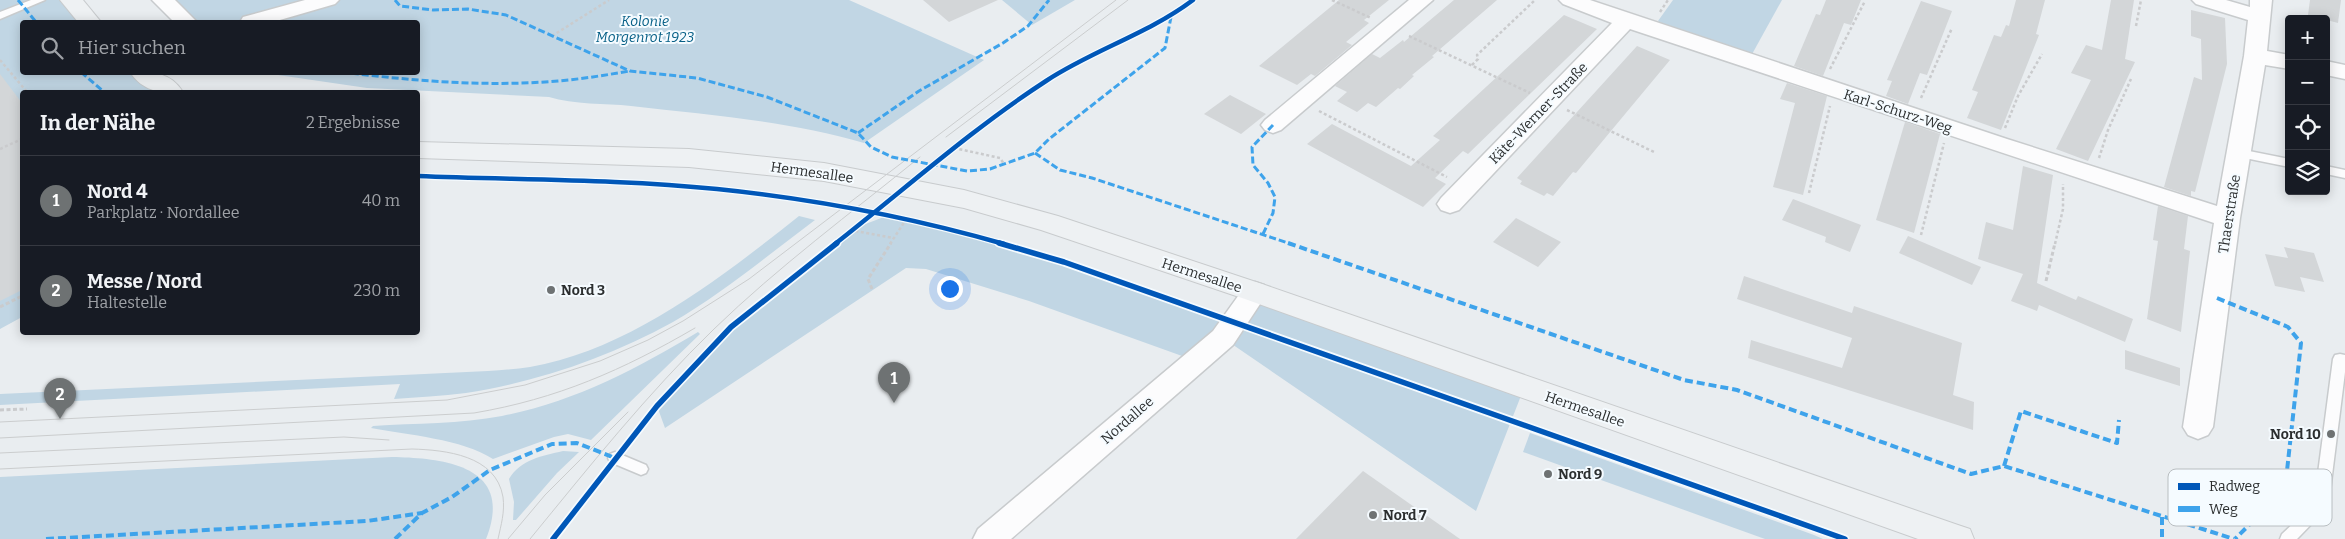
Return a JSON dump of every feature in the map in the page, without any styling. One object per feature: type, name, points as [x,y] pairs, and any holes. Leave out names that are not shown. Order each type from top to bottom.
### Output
[{"type":"main road","points":[[70,0],[88,20]]},
{"type":"main road","points":[[146,75],[168,90]]},
{"type":"main road","name":"Hermesallee","points":[[420,150],[689,158],[824,172],[964,199],[1049,223],[1255,292],[1958,539]]},
{"type":"street","points":[[163,0],[184,20]]},
{"type":"street","points":[[266,20],[328,0]]},
{"type":"street","points":[[1273,125],[1422,0]]},
{"type":"street","name":"Karl-Schurz-Weg","points":[[1570,0],[1626,22],[2227,218]]},
{"type":"street","points":[[2203,0],[2260,8]]},
{"type":"street","name":"Thaerstraße","points":[[2198,427],[2227,218],[2255,56],[2260,8]]},
{"type":"street","name":"Käte-Werner-Straße","points":[[1450,204],[1626,22]]},
{"type":"street","points":[[2255,56],[2285,61]]},
{"type":"street","points":[[2330,69],[2345,72]]},
{"type":"street","name":"Nordallee","points":[[989,539],[1223,338],[1255,292]]},
{"type":"lane","points":[[0,16],[40,0]]},
{"type":"lane","points":[[2238,153],[2285,162]]},
{"type":"lane","points":[[2330,171],[2345,174]]},
{"type":"lane","points":[[2325,469],[2340,359],[2345,360]]},
{"type":"lane","points":[[615,458],[641,469]]},
{"type":"lane","points":[[2287,539],[2300,526]]},
{"type":"path","points":[[552,36],[609,0]]},
{"type":"path","points":[[1332,0],[1654,152]]},
{"type":"path","points":[[1472,66],[1478,59],[1477,55],[1536,0]]},
{"type":"path","points":[[2136,26],[2141,0]]},
{"type":"path","points":[[1809,193],[1828,88],[1865,1]]},
{"type":"path","points":[[1913,117],[1952,28]]},
{"type":"path","points":[[1999,145],[2018,96],[2042,54]]},
{"type":"path","points":[[0,60],[25,90]]},
{"type":"path","points":[[2095,176],[2108,130],[2131,79]]},
{"type":"path","points":[[1301,101],[1466,187]]},
{"type":"path","points":[[1921,235],[1948,128]]},
{"type":"path","points":[[0,149],[20,140]]},
{"type":"path","points":[[954,148],[988,154],[1000,158],[1004,164]]},
{"type":"path","points":[[2046,281],[2063,209],[2064,166]]},
{"type":"path","points":[[872,289],[868,278],[907,218]]},
{"type":"path","points":[[850,230],[893,238]]},
{"type":"path","points":[[0,308],[20,297]]},
{"type":"path","points":[[0,410],[27,409]]},
{"type":"green space","points":[[0,0],[71,0],[88,20],[20,20],[20,75],[144,75],[168,90],[20,90],[20,318],[0,329]]},
{"type":"green space","points":[[165,0],[322,0],[258,20],[185,20]]},
{"type":"green space","name":"Kolonie Morgenrot 1923","points":[[328,0],[849,0],[984,60],[864,143],[836,135],[778,124],[631,106],[579,103],[549,97],[367,88],[278,75],[420,75],[420,20],[259,20]]},
{"type":"green space","points":[[1002,0],[1075,0],[1032,25]]},
{"type":"green space","points":[[1673,0],[1782,0],[1751,56],[1660,23],[1658,21]]},
{"type":"green space","points":[[889,215],[1017,247],[1235,322],[1255,292],[1524,388],[1476,511],[1223,338],[1196,361],[1029,301],[926,269],[906,268],[665,428],[657,406],[731,327],[850,230]]},
{"type":"green space","points":[[799,216],[815,220],[692,311],[649,335],[599,357],[573,367],[519,382],[466,393],[394,399],[400,384],[0,405],[0,394],[488,371],[530,367],[567,358],[603,345],[638,328],[706,286]]},
{"type":"green space","points":[[698,332],[700,334],[591,440],[568,434],[554,437],[493,459],[480,452],[451,442],[371,428],[373,426],[470,421],[529,410],[604,383]]},
{"type":"green space","points":[[1530,433],[1823,539],[1765,539],[1523,452]]},
{"type":"green space","points":[[563,451],[579,452],[557,473],[516,520],[513,520],[514,502],[509,479],[514,472],[533,459]]},
{"type":"green space","points":[[392,457],[433,460],[453,464],[470,471],[483,481],[491,496],[492,515],[486,539],[0,539],[0,477]]},
{"type":"building","points":[[923,0],[998,0],[949,22]]},
{"type":"building","points":[[1339,0],[1389,0],[1364,20],[1369,23],[1346,42],[1352,45],[1315,76],[1311,74],[1297,85],[1259,66]]},
{"type":"building","points":[[1454,0],[1497,0],[1432,56],[1434,57],[1412,75],[1414,76],[1400,89],[1398,88],[1376,107],[1368,103],[1357,112],[1337,101],[1347,92],[1335,86],[1372,54],[1380,58],[1403,40],[1404,42]]},
{"type":"building","points":[[1826,0],[1861,0],[1851,25],[1844,23],[1823,76],[1794,66],[1816,14],[1820,15]]},
{"type":"building","points":[[2016,0],[2045,0],[2036,34],[2039,35],[2001,130],[1967,118],[1978,92],[1972,90],[1994,35],[2001,37],[2006,25],[2009,26]]},
{"type":"building","points":[[2111,0],[2134,0],[2125,59],[2135,62],[2088,161],[2056,149],[2091,80],[2071,73],[2086,45],[2102,50]]},
{"type":"building","points":[[2310,0],[2341,0],[2338,23],[2330,21],[2330,15],[2308,15]]},
{"type":"building","points":[[1921,1],[1952,11],[1927,75],[1920,73],[1908,104],[1886,96],[1892,81],[1887,80]]},
{"type":"building","points":[[2191,10],[2225,18],[2227,64],[2195,192],[2191,191],[2191,196],[2164,187],[2194,77],[2202,80],[2201,39],[2191,36]]},
{"type":"building","points":[[1564,15],[1597,29],[1468,154],[1463,151],[1435,178],[1446,184],[1423,207],[1307,144],[1332,124],[1411,166],[1440,140],[1433,136]]},
{"type":"building","points":[[1637,46],[1670,60],[1576,173],[1573,172],[1553,196],[1547,193],[1544,196],[1520,184],[1522,181],[1517,178]]},
{"type":"building","points":[[0,74],[20,100],[20,291],[0,301]]},
{"type":"building","points":[[1787,83],[1827,96],[1803,195],[1773,187],[1795,103],[1780,99]]},
{"type":"building","points":[[1230,95],[1266,114],[1241,134],[1204,114]]},
{"type":"building","points":[[1905,122],[1940,134],[1914,233],[1876,220]]},
{"type":"building","points":[[2023,166],[2053,175],[2037,283],[2076,300],[2078,296],[2133,319],[2125,342],[2039,305],[2037,311],[2011,301],[2023,274],[1978,259],[1986,222],[2013,230]]},
{"type":"building","points":[[1793,199],[1861,225],[1850,252],[1825,242],[1826,237],[1782,220]]},
{"type":"building","points":[[2158,206],[2188,216],[2184,249],[2190,251],[2181,332],[2147,319],[2158,241],[2153,240]]},
{"type":"building","points":[[1516,218],[1561,242],[1538,267],[1493,242]]},
{"type":"building","points":[[1908,236],[1981,267],[1972,285],[1899,253]]},
{"type":"building","points":[[2284,247],[2314,253],[2324,282],[2300,277],[2305,292],[2275,286],[2265,254],[2288,258]]},
{"type":"building","points":[[1744,276],[1852,313],[1854,306],[1962,343],[1953,395],[1974,402],[1973,430],[1748,358],[1751,340],[1842,368],[1852,338],[1737,299]]},
{"type":"building","points":[[2125,350],[2180,368],[2180,386],[2125,369]]},
{"type":"building","name":"Nord 7","points":[[1363,471],[1460,539],[1296,539]]},
{"type":"tram line","points":[[0,422],[447,400],[525,385],[600,361],[648,340],[683,321],[749,279],[1116,0]]},
{"type":"tram line","points":[[946,137],[1128,0]]},
{"type":"tram line","points":[[530,539],[642,405],[714,329],[789,262],[920,157]]},
{"type":"tram line","points":[[0,438],[474,413],[533,400],[589,381],[642,357],[695,328]]},
{"type":"tram line","points":[[508,539],[545,495],[628,412]]},
{"type":"tram line","points":[[0,453],[344,437],[389,440]]},
{"type":"tram line","points":[[0,469],[412,449],[439,451],[467,458],[480,464],[490,472],[498,483],[503,497],[498,539]]},
{"type":"marked path","points":[[18,0],[34,20]]},
{"type":"marked path","points":[[395,0],[400,6],[433,10],[468,9],[506,15],[630,71],[697,78],[767,97],[858,133],[871,147],[892,157],[967,171],[990,169],[1035,153],[1049,139],[1165,48],[1171,17]]},
{"type":"marked path","points":[[858,133],[919,91],[1003,43],[1028,26],[1049,0]]},
{"type":"marked path","points":[[368,75],[470,83],[522,83],[578,79],[630,71]]},
{"type":"marked path","points":[[84,75],[102,90]]},
{"type":"marked path","points":[[1263,234],[1273,213],[1275,197],[1273,190],[1253,165],[1252,147],[1273,125]]},
{"type":"marked path","points":[[1035,153],[1060,170],[1092,178],[1263,234],[1684,380],[1737,390],[1971,474],[2004,466],[2168,518]]},
{"type":"marked path","points":[[2217,298],[2288,327],[2301,343],[2287,469]]},
{"type":"marked path","points":[[2004,466],[2021,411],[2117,443],[2119,420]]},
{"type":"marked path","points":[[395,539],[422,513],[452,497],[490,470],[552,444],[577,443],[615,458]]},
{"type":"marked path","points":[[46,539],[367,521],[422,513]]},
{"type":"marked path","points":[[2162,517],[2162,539]]},
{"type":"marked path","points":[[2193,526],[2234,539]]},
{"type":"marked path","points":[[2235,539],[2248,526]]},
{"type":"cycle path","points":[[553,539],[657,406],[731,327],[1007,107],[1049,79],[1171,17],[1193,0]]},
{"type":"cycle path","points":[[420,176],[604,182],[716,189],[805,200],[935,226],[1064,262],[1845,539]]},
{"type":"place","name":"Nord 3","points":[[551,290]]},
{"type":"place","name":"Nord 4","points":[[894,403]]},
{"type":"place","name":"Messe / Nord","points":[[60,419]]},
{"type":"place","name":"Nord 10","points":[[2331,434]]},
{"type":"place","name":"Nord 9","points":[[1548,474]]},
{"type":"place","name":"Nord 7","points":[[1373,515]]}]
